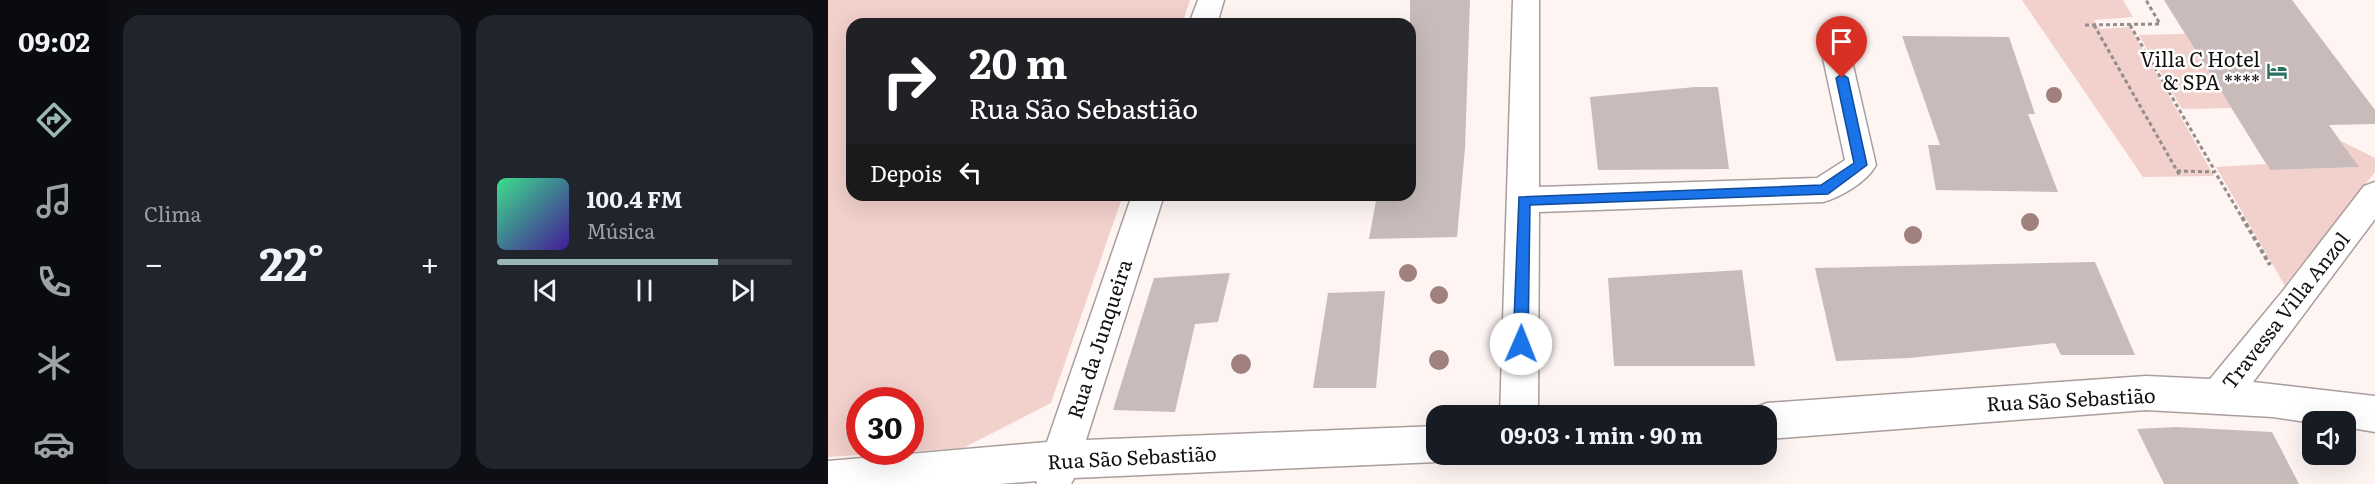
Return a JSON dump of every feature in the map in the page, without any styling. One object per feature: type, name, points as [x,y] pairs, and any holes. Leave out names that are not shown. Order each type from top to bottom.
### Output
[{"type":"street","points":[[1205,18],[1211,0]]},
{"type":"street","points":[[1519,405],[1526,0]]},
{"type":"street","points":[[1524,200],[1823,190],[1861,165],[1832,35]]},
{"type":"street","name":"Travessa Villa Anzol","points":[[2219,397],[2294,303],[2375,195]]},
{"type":"street","name":"Rua da Junqueira","points":[[1056,472],[1146,201]]},
{"type":"street","name":"Rua São Sebastião","points":[[1777,420],[2146,393],[2273,400],[2375,414]]},
{"type":"street","name":"Rua São Sebastião","points":[[828,480],[1056,472],[1426,445]]},
{"type":"path","points":[[2085,25],[2160,24],[2146,0]]},
{"type":"path","points":[[2094,25],[2180,176]]},
{"type":"path","points":[[2130,25],[2294,303]]},
{"type":"path","points":[[2176,171],[2215,172]]},
{"type":"shaded area","points":[[828,0],[1190,0],[1184,18],[846,18],[846,201],[1121,201],[1051,403],[963,448],[924,451],[924,387],[846,387],[846,456],[828,457]]},
{"type":"shaded area","points":[[2022,0],[2123,0],[2133,17],[2094,20],[2100,29],[2130,27],[2214,176],[2143,177]]},
{"type":"shaded area","points":[[2185,34],[2231,108],[2182,109],[2139,35]]},
{"type":"shaded area","points":[[2341,141],[2375,158],[2375,172],[2285,286],[2216,167],[2266,164],[2270,170],[2358,167]]},
{"type":"building","points":[[1410,0],[1470,0],[1465,148],[1457,237],[1369,239],[1376,201],[1416,201],[1416,18],[1410,18]]},
{"type":"building","name":"Villa C Hotel & SPA ****","points":[[2164,0],[2292,0],[2375,110],[2375,124],[2329,125],[2359,167],[2270,170]]},
{"type":"building","points":[[1902,36],[2009,37],[2035,114],[2028,114],[2058,192],[1936,190],[1928,145],[1940,145]]},
{"type":"building","points":[[1718,87],[1729,169],[1598,170],[1590,97]]},
{"type":"building","points":[[2095,262],[2135,355],[2061,355],[2055,343],[1909,358],[1836,361],[1815,268]]},
{"type":"building","points":[[1742,270],[1755,366],[1614,366],[1608,278]]},
{"type":"building","points":[[1230,273],[1218,322],[1195,324],[1175,412],[1113,410],[1154,278]]},
{"type":"building","points":[[1385,291],[1376,388],[1313,388],[1328,293]]},
{"type":"building","points":[[2176,427],[2272,432],[2299,484],[2164,484],[2137,429]]},
{"type":"place","name":"Villa C Hotel & SPA ****","points":[[2277,71]]},
{"type":"route","points":[[1521,344],[1524,200],[1823,190],[1861,165],[1842,78]]}]
